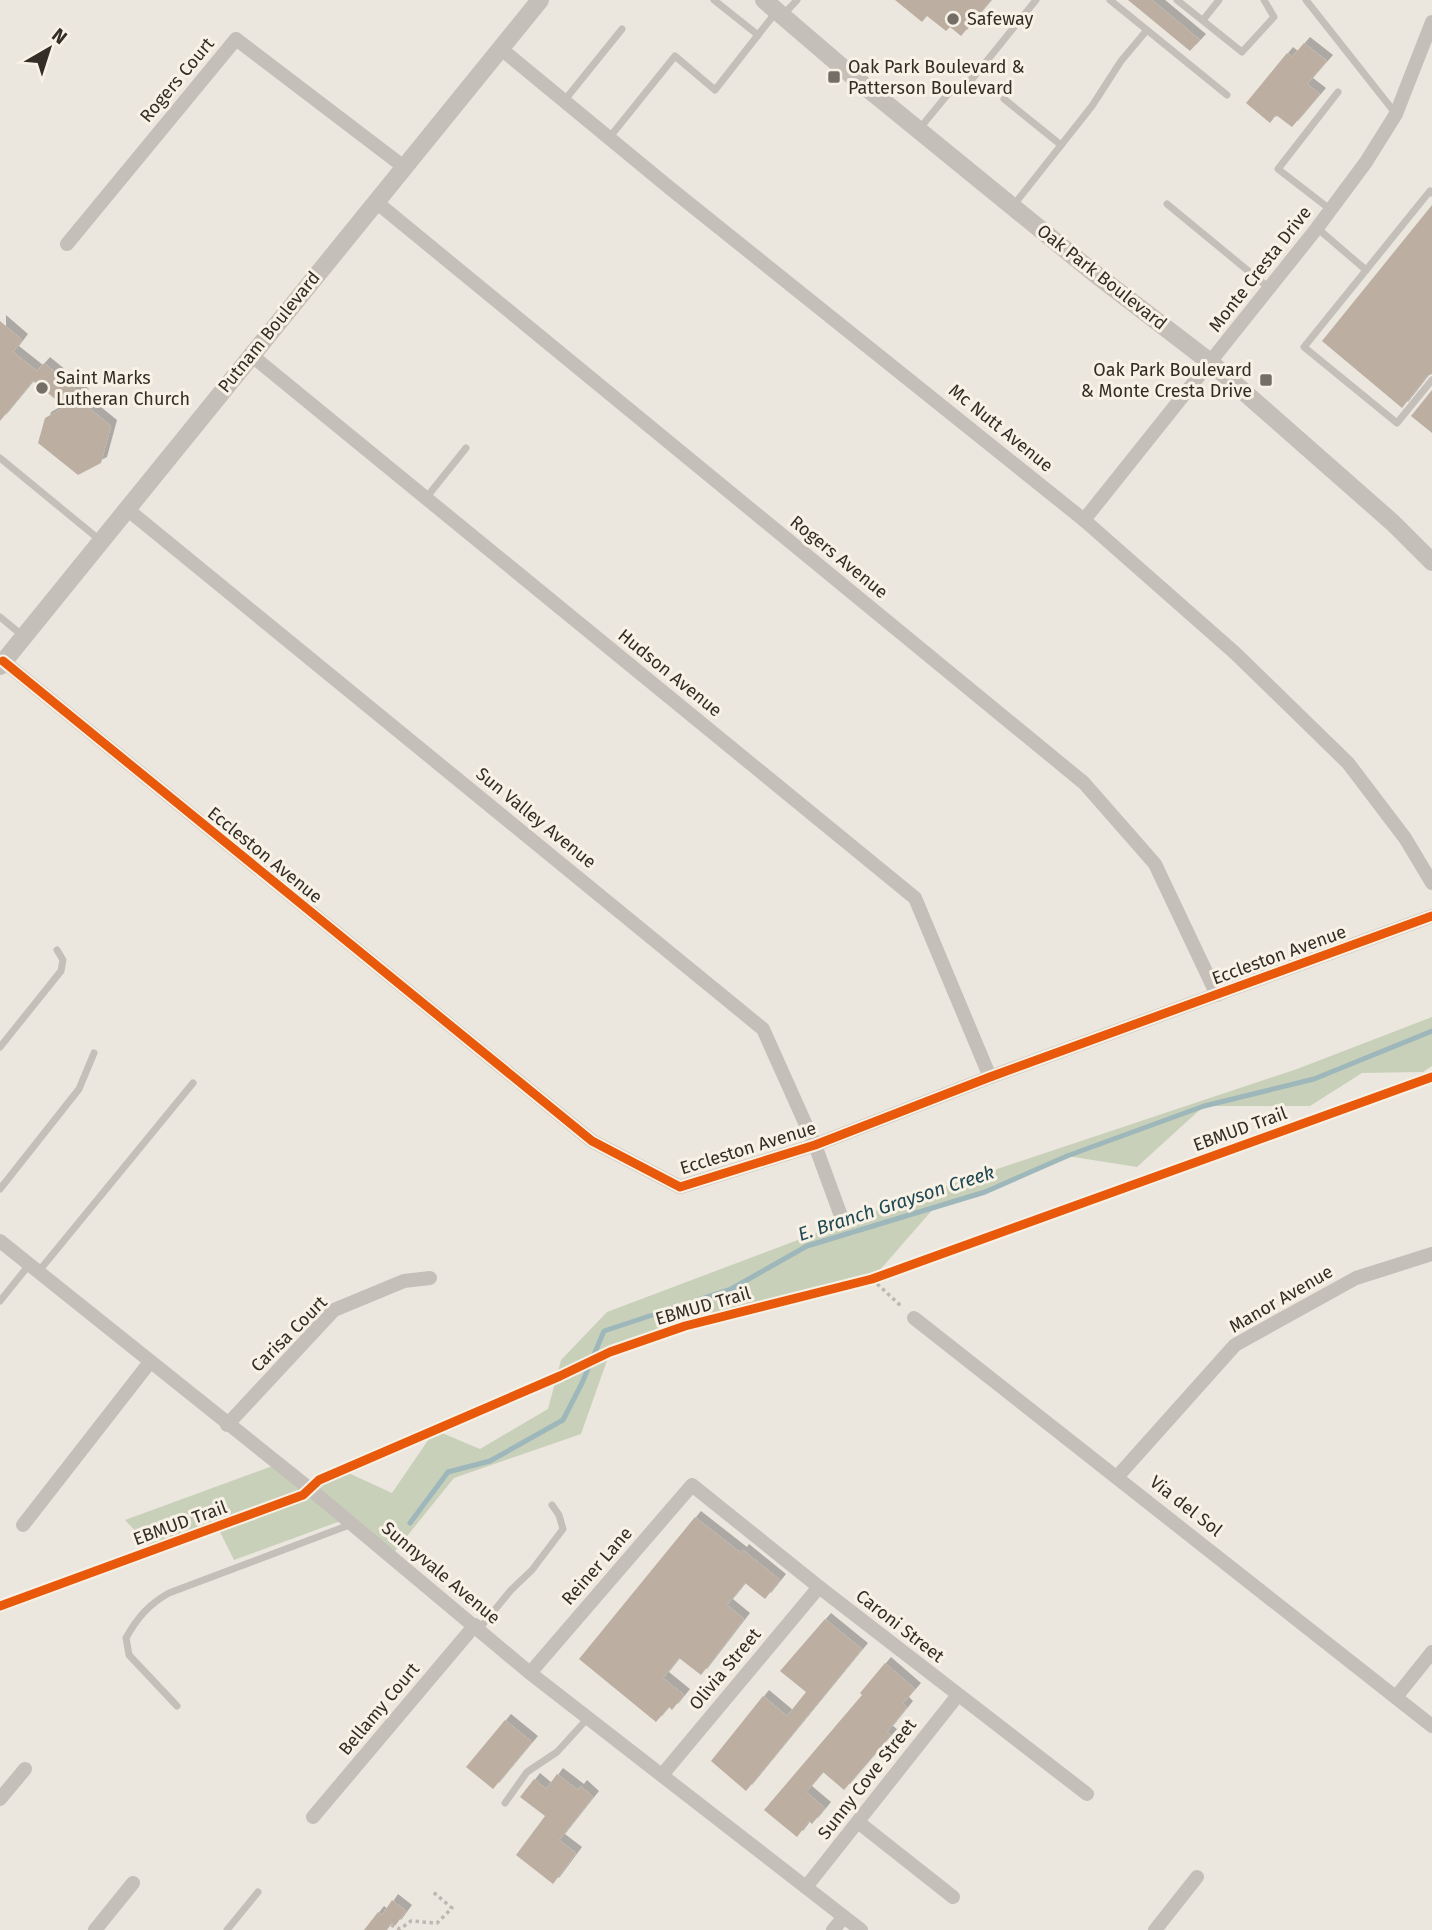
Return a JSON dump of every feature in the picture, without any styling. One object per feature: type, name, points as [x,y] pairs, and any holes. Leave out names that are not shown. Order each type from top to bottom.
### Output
[{"type":"street","name":"Putnam Boulevard","points":[[2,664],[540,0]]},
{"type":"street","name":"Oak Park Boulevard","points":[[775,9],[918,130],[1210,362],[1393,523],[1432,562]]},
{"type":"street","name":"Monte Cresta Drive","points":[[1084,520],[1269,289],[1366,162],[1396,114],[1432,22]]},
{"type":"street","name":"Rogers Court","points":[[66,244],[236,39],[404,167]]},
{"type":"street","name":"Mc Nutt Avenue","points":[[500,48],[1084,520],[1235,653],[1348,763],[1405,838],[1432,883]]},
{"type":"street","name":"Rogers Avenue","points":[[375,201],[1084,783],[1155,864],[1217,995]]},
{"type":"street","name":"Hudson Avenue","points":[[251,355],[915,898],[990,1077]]},
{"type":"street","name":"Sun Valley Avenue","points":[[127,509],[763,1029],[815,1145],[841,1216]]},
{"type":"street","name":"Eccleston Avenue","points":[[2,664],[592,1141],[680,1187],[815,1145],[990,1077],[1432,916]]},
{"type":"street","name":"Sunnyvale Avenue","points":[[0,1241],[352,1524],[530,1672],[861,1930]]},
{"type":"street","name":"Manor Avenue","points":[[1117,1477],[1235,1345],[1356,1278],[1432,1254]]},
{"type":"street","name":"Carisa Court","points":[[228,1425],[334,1310],[404,1281],[430,1278]]},
{"type":"street","name":"Via del Sol","points":[[914,1318],[1432,1726]]},
{"type":"street","points":[[23,1525],[150,1362]]},
{"type":"street","name":"Caroni Street","points":[[692,1485],[1087,1794]]},
{"type":"street","name":"Reiner Lane","points":[[530,1672],[692,1485]]},
{"type":"street","name":"Olivia Street","points":[[662,1775],[819,1587]]},
{"type":"street","name":"Bellamy Court","points":[[313,1816],[477,1627]]},
{"type":"street","points":[[1396,1697],[1432,1652]]},
{"type":"street","name":"Sunny Cove Street","points":[[806,1887],[958,1695]]},
{"type":"street","points":[[0,1799],[25,1769]]},
{"type":"street","points":[[858,1822],[953,1897]]},
{"type":"street","points":[[1155,1930],[1197,1878]]},
{"type":"street","points":[[95,1930],[133,1883]]},
{"type":"street","points":[[833,1930],[844,1917]]},
{"type":"lane","points":[[714,0],[758,35]]},
{"type":"lane","points":[[609,138],[675,56],[715,90],[775,9],[797,0]]},
{"type":"lane","points":[[918,130],[948,94],[973,78],[1036,0]]},
{"type":"lane","points":[[1110,0],[1227,95]]},
{"type":"lane","points":[[1177,0],[1242,52],[1274,17],[1264,0]]},
{"type":"lane","points":[[1203,20],[1219,0]]},
{"type":"lane","points":[[1306,0],[1396,114]]},
{"type":"lane","points":[[564,101],[622,29]]},
{"type":"lane","points":[[1013,206],[1092,106],[1121,61],[1147,30]]},
{"type":"lane","points":[[1331,209],[1278,169],[1338,92]]},
{"type":"lane","points":[[1004,99],[1061,145]]},
{"type":"lane","points":[[1432,193],[1430,191],[1304,347],[1397,423],[1432,380]]},
{"type":"lane","points":[[1167,204],[1269,289]]},
{"type":"lane","points":[[1317,228],[1366,270]]},
{"type":"lane","points":[[426,498],[466,448]]},
{"type":"lane","points":[[0,458],[101,541]]},
{"type":"lane","points":[[0,617],[24,636]]},
{"type":"lane","points":[[0,1046],[61,971],[63,960],[57,950]]},
{"type":"lane","points":[[0,1189],[79,1089],[94,1053]]},
{"type":"lane","points":[[0,1301],[34,1268],[193,1083]]},
{"type":"lane","points":[[477,1627],[532,1570],[563,1529],[559,1515],[552,1506]]},
{"type":"lane","points":[[177,1706],[129,1655],[126,1638],[144,1611],[169,1593],[352,1524]]},
{"type":"lane","points":[[505,1803],[527,1772],[557,1752],[589,1718]]},
{"type":"lane","points":[[227,1930],[258,1892]]},
{"type":"path","points":[[858,1282],[885,1274]]},
{"type":"path","points":[[872,1279],[914,1318]]},
{"type":"path","points":[[391,1925],[400,1929],[411,1921],[437,1923],[452,1908],[433,1892]]},
{"type":"green space","points":[[1432,1017],[1432,1066],[1423,1072],[1362,1073],[1310,1106],[1204,1106],[1137,1167],[1067,1156],[985,1192],[934,1208],[872,1279],[685,1326],[610,1352],[581,1434],[454,1478],[391,1556],[346,1519],[234,1560],[217,1526],[152,1549],[125,1520],[275,1465],[309,1489],[319,1480],[342,1470],[392,1493],[435,1430],[480,1449],[548,1409],[561,1360],[607,1312],[901,1201],[1297,1069]]},
{"type":"building","name":"Safeway","points":[[895,0],[991,0],[961,36],[950,27],[946,31],[927,16],[922,22]]},
{"type":"building","points":[[1128,0],[1152,0],[1200,40],[1190,51]]},
{"type":"building","points":[[1304,43],[1327,61],[1307,84],[1320,94],[1292,127],[1276,115],[1270,123],[1246,103],[1287,53],[1292,57]]},
{"type":"building","points":[[1432,205],[1432,374],[1427,376],[1402,408],[1322,341]]},
{"type":"building","points":[[0,321],[22,340],[13,352],[37,371],[44,363],[83,395],[79,400],[111,426],[101,463],[78,475],[38,443],[45,418],[65,407],[33,381],[0,421]]},
{"type":"building","points":[[1432,390],[1432,433],[1411,416]]},
{"type":"building","points":[[695,1517],[780,1580],[765,1599],[745,1583],[727,1605],[744,1619],[701,1675],[679,1658],[663,1678],[684,1695],[672,1710],[669,1707],[656,1722],[579,1659]]},
{"type":"building","points":[[825,1619],[862,1649],[746,1791],[711,1761],[763,1696],[787,1716],[806,1692],[780,1671]]},
{"type":"building","points":[[885,1663],[915,1689],[903,1703],[907,1707],[887,1732],[891,1735],[844,1790],[823,1772],[806,1792],[825,1808],[812,1824],[809,1821],[797,1837],[764,1810],[862,1695],[860,1693]]},
{"type":"building","points":[[505,1720],[532,1742],[493,1789],[466,1767]]},
{"type":"building","points":[[557,1774],[578,1790],[581,1786],[593,1797],[559,1840],[576,1853],[553,1884],[516,1855],[545,1816],[520,1797],[534,1779],[546,1789]]},
{"type":"building","points":[[392,1900],[406,1911],[395,1926],[392,1923],[387,1930],[364,1930],[378,1912],[382,1915]]},
{"type":"waterway","name":"E. Branch Grayson Creek","points":[[410,1523],[448,1472],[490,1461],[563,1420],[604,1331],[731,1289],[807,1246],[985,1192],[1067,1156],[1204,1106],[1314,1079],[1432,1031]]},
{"type":"cycle path","points":[[3,661],[592,1141],[680,1187],[815,1145],[990,1077],[1432,916]]},
{"type":"cycle path","name":"EBMUD Trail","points":[[0,1606],[303,1495],[319,1480],[610,1352],[685,1326],[872,1279],[1432,1077]]},
{"type":"place","name":"Safeway","points":[[953,19]]},
{"type":"place","name":"Oak Park Boulevard & Patterson Boulevard","points":[[834,77]]},
{"type":"place","name":"Oak Park Boulevard & Monte Cresta Drive","points":[[1266,380]]},
{"type":"place","name":"Saint Marks Lutheran Church","points":[[42,388]]}]
